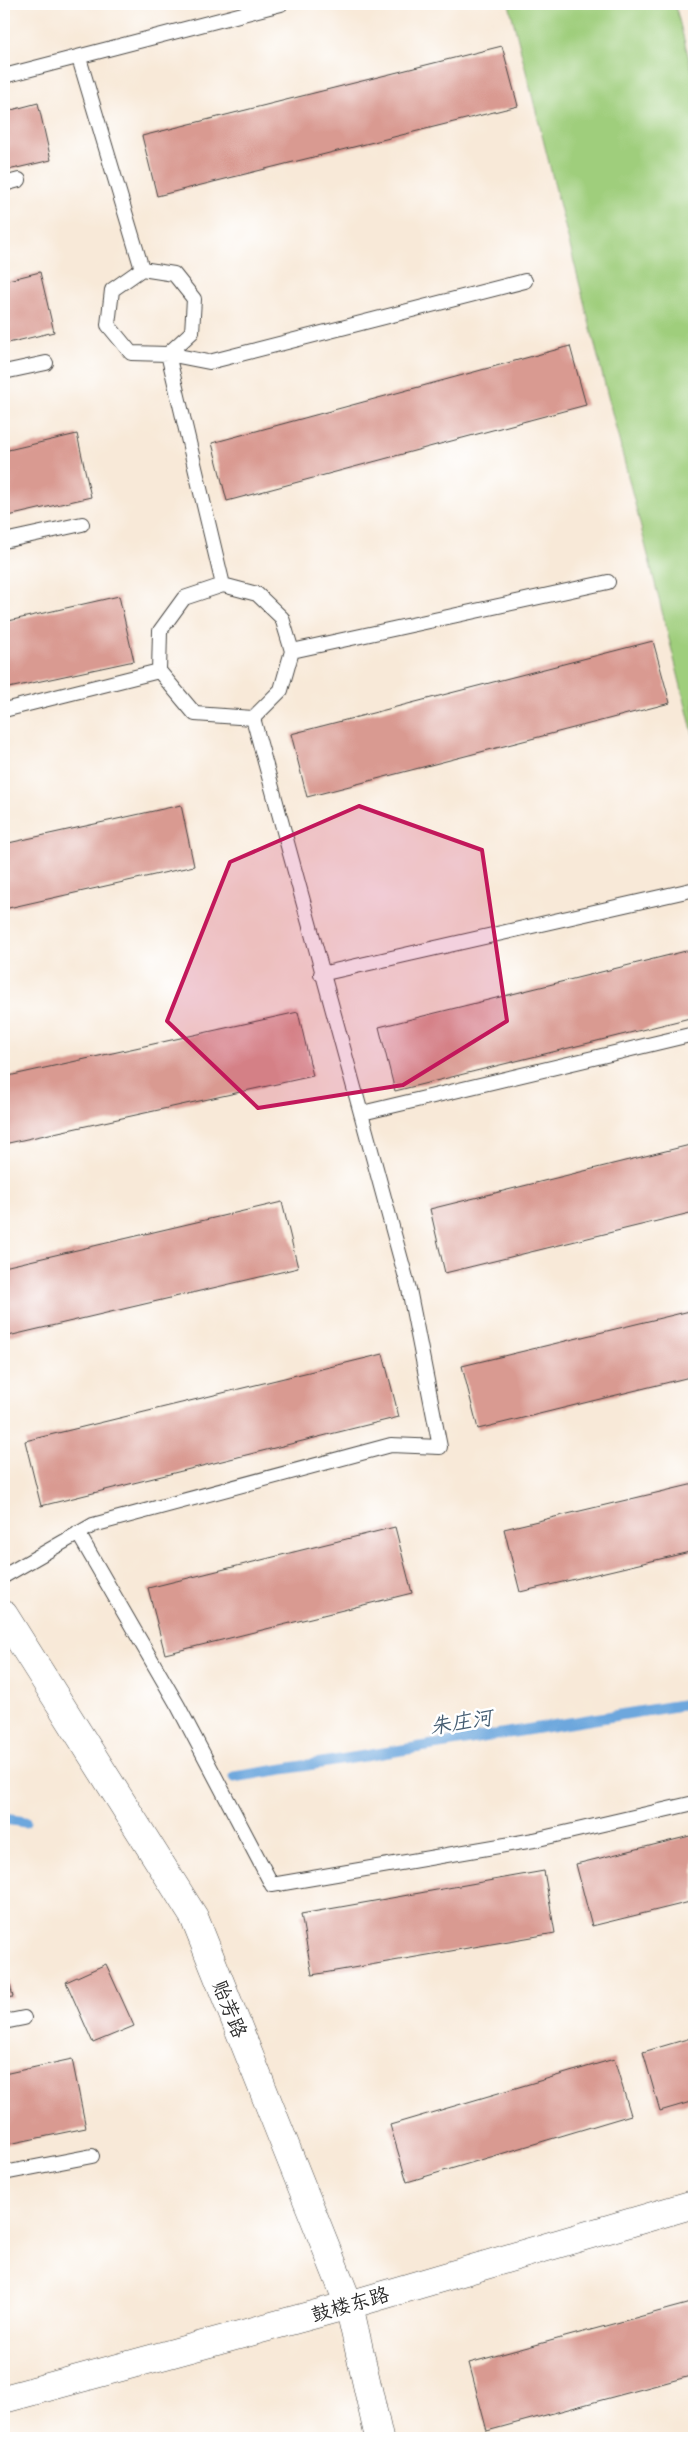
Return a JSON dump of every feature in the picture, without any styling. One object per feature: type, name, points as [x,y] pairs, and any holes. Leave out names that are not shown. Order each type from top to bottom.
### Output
[{"type":"street","name":"贻芳路","points":[[4,1615],[194,1917],[349,2305],[379,2438]]},
{"type":"street","name":"鼓楼东路","points":[[4,2399],[349,2305],[694,2204]]},
{"type":"lane","points":[[4,76],[281,4]]},
{"type":"lane","points":[[79,58],[142,269]]},
{"type":"lane","points":[[4,184],[19,180]]},
{"type":"lane","points":[[168,354],[192,332],[194,299],[174,274],[142,269],[112,290],[108,325],[132,353],[168,354],[209,362],[525,281]]},
{"type":"lane","points":[[168,354],[223,585]]},
{"type":"lane","points":[[4,372],[46,363]]},
{"type":"lane","points":[[4,541],[82,524]]},
{"type":"lane","points":[[292,651],[608,582]]},
{"type":"lane","points":[[223,585],[257,594],[270,606],[282,618],[292,651],[281,690],[253,718],[195,714],[159,671],[160,631],[184,598],[223,585]]},
{"type":"lane","points":[[4,710],[159,671]]},
{"type":"lane","points":[[4,1576],[93,1525],[391,1445],[440,1447],[409,1289],[362,1113],[321,974],[253,718]]},
{"type":"lane","points":[[321,974],[691,890]]},
{"type":"lane","points":[[362,1113],[694,1034]]},
{"type":"lane","points":[[78,1533],[178,1706],[272,1884],[534,1840],[694,1803]]},
{"type":"lane","points":[[4,2022],[24,2018]]},
{"type":"lane","points":[[4,2173],[92,2156]]},
{"type":"highlighted area","points":[[359,806],[482,850],[507,1021],[403,1085],[258,1108],[167,1021],[230,862]]},
{"type":"green space","points":[[509,4],[675,4],[694,79],[694,738]]},
{"type":"building","points":[[502,46],[518,106],[157,196],[142,136]]},
{"type":"building","points":[[38,103],[51,160],[4,171],[4,112]]},
{"type":"building","points":[[40,272],[54,332],[4,344],[4,281]]},
{"type":"building","points":[[570,346],[586,405],[227,501],[212,443]]},
{"type":"building","points":[[77,434],[91,497],[4,517],[4,451]]},
{"type":"building","points":[[119,596],[134,661],[4,689],[4,622]]},
{"type":"building","points":[[653,641],[670,703],[307,797],[291,734]]},
{"type":"building","points":[[181,805],[194,866],[4,909],[4,844]]},
{"type":"building","points":[[694,949],[694,1017],[395,1091],[379,1027]]},
{"type":"building","points":[[298,1012],[313,1076],[4,1144],[4,1077]]},
{"type":"building","points":[[694,1144],[694,1212],[445,1273],[430,1209]]},
{"type":"building","points":[[282,1202],[298,1268],[4,1337],[4,1267]]},
{"type":"building","points":[[694,1310],[694,1376],[478,1429],[462,1366]]},
{"type":"building","points":[[383,1354],[399,1417],[41,1506],[25,1441]]},
{"type":"building","points":[[694,1484],[694,1551],[520,1592],[504,1529]]},
{"type":"building","points":[[395,1527],[412,1593],[165,1654],[148,1588]]},
{"type":"building","points":[[694,1835],[694,1901],[592,1926],[576,1864]]},
{"type":"building","points":[[544,1871],[555,1933],[312,1975],[301,1914]]},
{"type":"building","points":[[4,1958],[13,1997],[4,1998]]},
{"type":"building","points":[[106,1964],[134,2026],[93,2043],[66,1982]]},
{"type":"building","points":[[694,2037],[694,2101],[660,2111],[643,2052]]},
{"type":"building","points":[[72,2059],[86,2128],[4,2145],[4,2074]]},
{"type":"building","points":[[614,2059],[631,2115],[407,2182],[390,2125]]},
{"type":"building","points":[[694,2302],[694,2375],[487,2431],[469,2363]]},
{"type":"waterway","name":"朱庄河","points":[[234,1777],[694,1703]]},
{"type":"waterway","name":"朱庄河","points":[[4,1819],[25,1822]]}]
